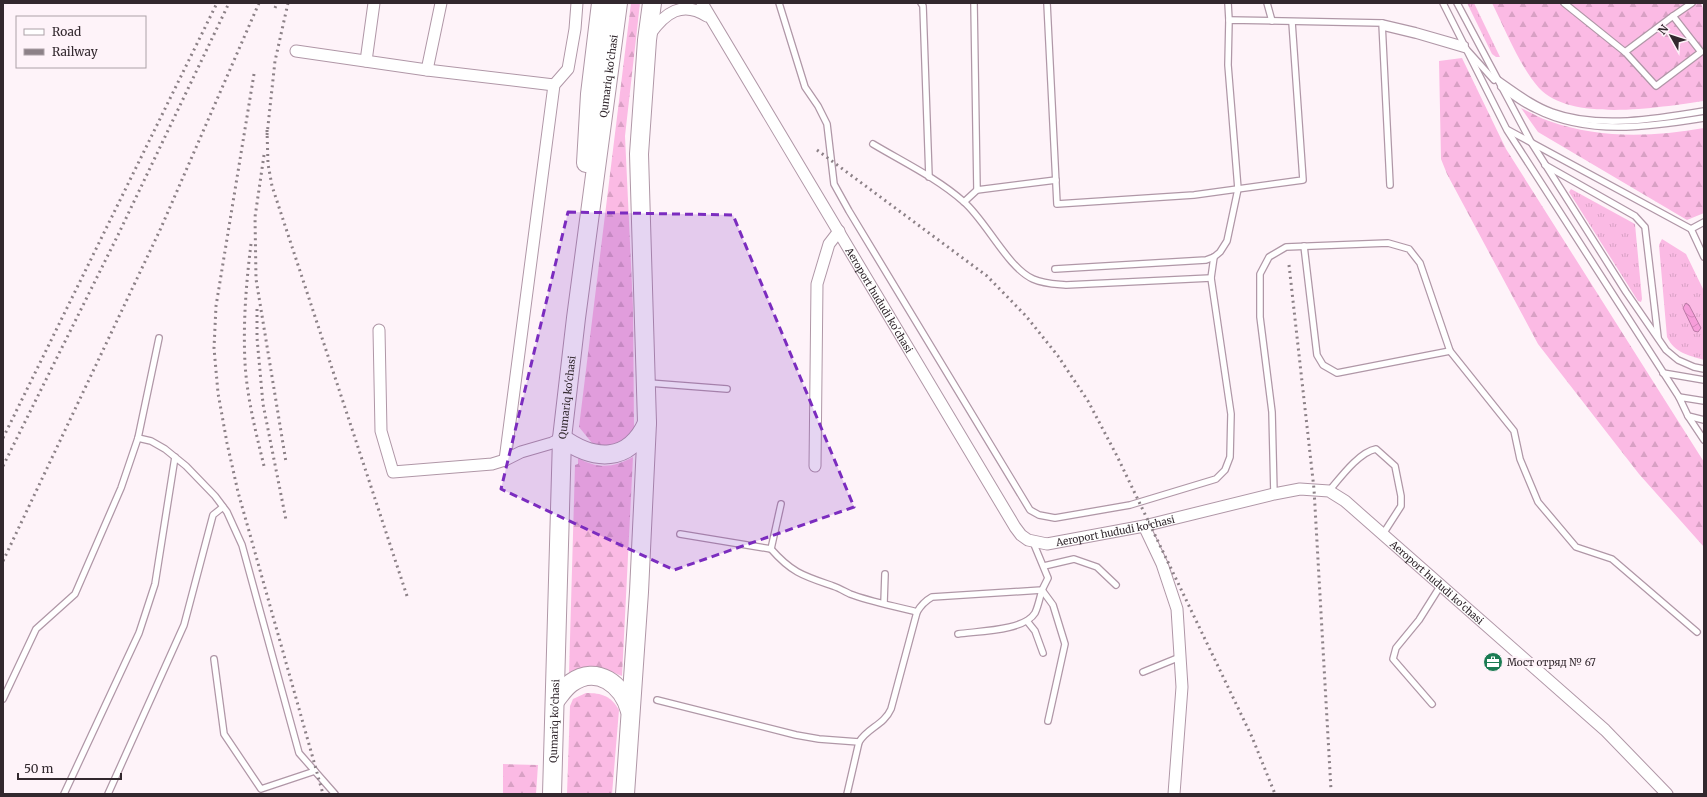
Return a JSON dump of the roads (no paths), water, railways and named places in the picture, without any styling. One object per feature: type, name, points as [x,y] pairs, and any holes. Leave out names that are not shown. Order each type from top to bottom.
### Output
[{"type":"main road","points":[[576,318],[590,94],[601,3]]},
{"type":"main road","name":"Qumariq ko'chasi","points":[[552,794],[562,438],[576,318],[618,3]]},
{"type":"main road","points":[[625,794],[639,592],[647,423],[639,154],[647,40],[652,3]]},
{"type":"main road","points":[[562,438],[577,448],[594,454],[617,454],[629,448],[635,442],[647,423]]},
{"type":"main road","points":[[555,701],[563,690],[578,679],[586,677],[601,678],[614,684],[620,689],[627,700],[631,716]]},
{"type":"street","points":[[366,61],[374,3]]},
{"type":"street","points":[[427,70],[442,3]]},
{"type":"street","points":[[505,460],[554,85],[568,68],[575,29],[577,3]]},
{"type":"street","name":"Aeroport hududi ko'chasi","points":[[702,3],[1015,527],[1023,537],[1033,542],[1047,544],[1062,542],[1144,526],[1274,494],[1305,489],[1329,491],[1345,501],[1605,730],[1668,794]]},
{"type":"street","name":"Aeroport hududi ko'chasi","points":[[647,40],[663,16],[679,6],[696,7],[712,20]]},
{"type":"street","points":[[296,51],[427,70],[554,85]]},
{"type":"street","points":[[815,466],[817,284],[829,244],[839,231]]},
{"type":"street","points":[[379,330],[382,431],[392,472],[492,464],[505,460],[521,452],[552,443],[562,438]]},
{"type":"street","points":[[509,430],[521,452]]},
{"type":"street","points":[[1144,526],[1162,564],[1177,609],[1182,687],[1174,794]]},
{"type":"lane","points":[[779,3],[805,87],[818,106],[827,124],[834,184],[1030,510],[1039,515],[1055,518],[1130,505],[1216,479],[1224,470],[1230,457],[1231,414],[1211,278],[1214,258]]},
{"type":"lane","points":[[920,3],[923,6],[929,177]]},
{"type":"lane","points":[[974,3],[978,190]]},
{"type":"lane","points":[[1047,3],[1057,204],[1194,195],[1303,180],[1292,22]]},
{"type":"lane","points":[[1055,269],[1206,260],[1214,258],[1220,252],[1227,241],[1238,189],[1228,65],[1228,3]]},
{"type":"lane","points":[[1266,3],[1272,21]]},
{"type":"lane","points":[[1443,3],[1507,130],[1679,397],[1688,416],[1704,440]]},
{"type":"lane","points":[[1457,3],[1544,165],[1626,292],[1666,350],[1678,360],[1694,368],[1704,369]]},
{"type":"lane","points":[[1564,3],[1625,52],[1656,86],[1702,54],[1673,16]]},
{"type":"lane","points":[[1625,52],[1692,3]]},
{"type":"lane","points":[[1229,20],[1382,25],[1416,30],[1464,44],[1496,78],[1537,105],[1567,117],[1600,120],[1634,120],[1704,111]]},
{"type":"lane","points":[[1382,25],[1467,50],[1501,87],[1534,109],[1565,120],[1582,124],[1623,127],[1704,118]]},
{"type":"lane","points":[[1382,25],[1390,185]]},
{"type":"lane","points":[[1507,130],[1690,229],[1704,257]]},
{"type":"lane","points":[[873,144],[929,177],[964,202],[987,228],[1010,259],[1020,270],[1032,279],[1050,284],[1066,285],[1211,278]]},
{"type":"lane","points":[[1544,165],[1635,216],[1646,228],[1658,338]]},
{"type":"lane","points":[[964,202],[978,190],[1056,180]]},
{"type":"lane","points":[[1690,229],[1704,222]]},
{"type":"lane","points":[[1274,494],[1272,412],[1260,317],[1260,274],[1269,257],[1286,247],[1388,243],[1409,249],[1420,263],[1450,351],[1514,431],[1520,459],[1538,502],[1576,547],[1612,559],[1697,632]]},
{"type":"lane","points":[[1304,246],[1317,355],[1323,365],[1337,373],[1450,351]]},
{"type":"lane","points":[[3,699],[36,629],[75,594],[121,488],[138,438],[159,338]]},
{"type":"lane","points":[[1663,373],[1704,380]]},
{"type":"lane","points":[[647,383],[727,389]]},
{"type":"lane","points":[[1679,397],[1704,401]]},
{"type":"lane","points":[[1688,416],[1704,420]]},
{"type":"lane","points":[[138,438],[151,441],[175,457],[201,481],[223,507],[234,526],[242,545],[299,752],[335,794]]},
{"type":"lane","points":[[1329,491],[1347,470],[1368,451],[1376,449],[1395,466],[1402,496],[1400,506],[1383,534]]},
{"type":"lane","points":[[64,794],[139,633],[155,584],[175,457]]},
{"type":"lane","points":[[771,549],[781,504]]},
{"type":"lane","points":[[108,794],[184,625],[213,515],[223,507]]},
{"type":"lane","points":[[680,534],[771,549],[782,562],[796,572],[810,579],[835,586],[850,594],[918,612]]},
{"type":"lane","points":[[958,634],[1018,626],[1027,622],[1035,613],[1042,590],[1048,578],[1033,542]]},
{"type":"lane","points":[[1044,566],[1074,559],[1097,567],[1116,585]]},
{"type":"lane","points":[[884,603],[885,574]]},
{"type":"lane","points":[[1432,704],[1393,659],[1396,648],[1419,620],[1441,586]]},
{"type":"lane","points":[[846,794],[858,742],[862,736],[883,722],[888,716],[918,612],[926,600],[932,597],[1042,590]]},
{"type":"lane","points":[[1042,590],[1053,605],[1065,644],[1048,721]]},
{"type":"lane","points":[[1027,622],[1035,631],[1043,653]]},
{"type":"lane","points":[[1143,672],[1180,657]]},
{"type":"lane","points":[[214,659],[224,734],[261,789],[315,771]]},
{"type":"lane","points":[[657,700],[796,735],[819,739],[858,742]]},
{"type":"water","points":[[1686,303],[1689,305],[1701,328],[1698,332],[1694,331],[1683,308]]},
{"type":"railway","points":[[3,438],[217,3]]},
{"type":"railway","points":[[3,466],[118,235],[229,3]]},
{"type":"railway","points":[[3,561],[160,230],[259,3]]},
{"type":"railway","points":[[275,8],[277,3]]},
{"type":"railway","points":[[267,135],[275,61],[288,3]]},
{"type":"railway","points":[[254,74],[216,306],[214,348],[218,393],[238,492],[323,794]]},
{"type":"railway","points":[[267,130],[268,164],[272,186],[407,596]]},
{"type":"railway","points":[[817,150],[987,276],[1026,316],[1058,356],[1088,401],[1117,456],[1252,737],[1275,794]]},
{"type":"railway","points":[[264,155],[255,217],[256,279],[286,462]]},
{"type":"railway","points":[[251,244],[245,304],[245,363],[250,402],[264,466]]},
{"type":"railway","points":[[1289,265],[1314,489],[1331,790]]},
{"type":"railway","points":[[257,309],[257,338],[263,404],[286,520]]},
{"type":"place","name":"Мост отряд № 67","points":[[1493,662]]}]
